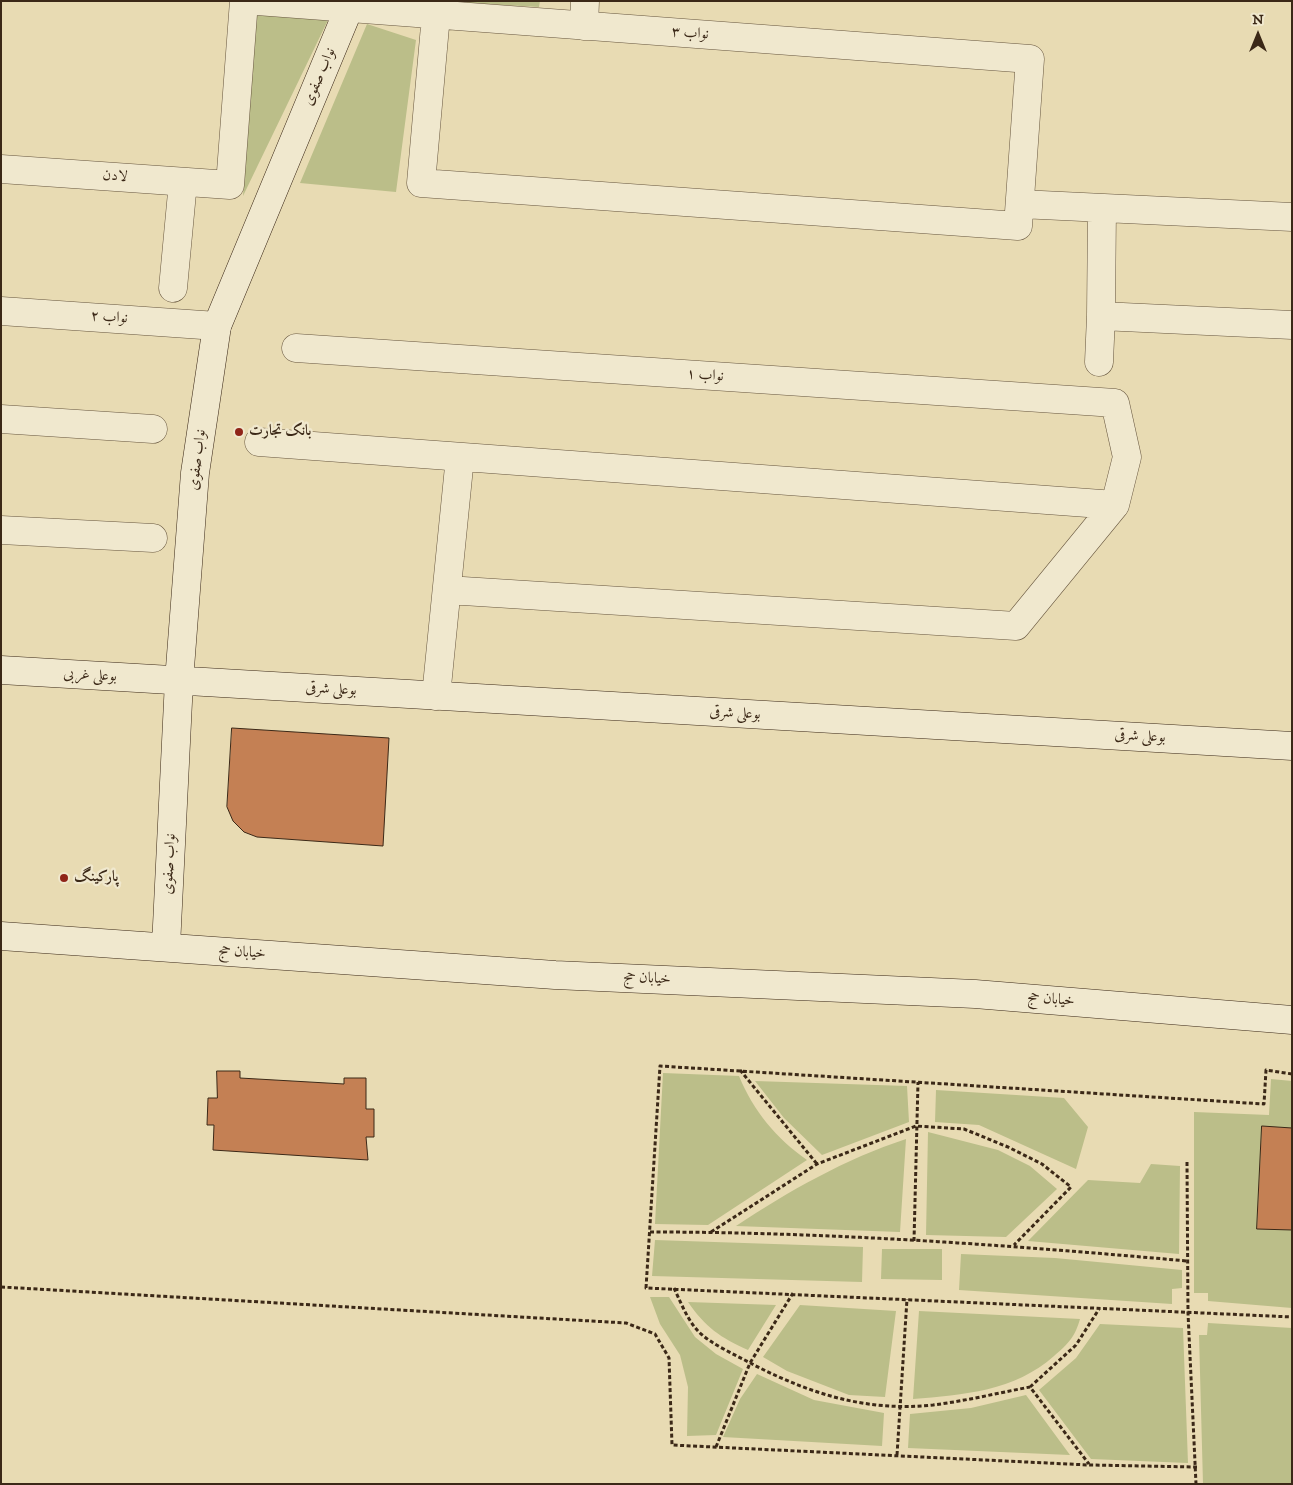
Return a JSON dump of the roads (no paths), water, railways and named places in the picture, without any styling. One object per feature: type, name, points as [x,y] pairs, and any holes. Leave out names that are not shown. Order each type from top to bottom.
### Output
[{"type":"street","name":"لادن","points":[[1,169],[230,185],[244,1]]},
{"type":"street","name":"نواب ۳","points":[[257,1],[351,4],[436,15],[584,13],[1030,60],[1019,215]]},
{"type":"street","name":"نواب صفوی","points":[[166,946],[179,681],[196,473],[217,326],[351,4]]},
{"type":"street","points":[[436,15],[421,183],[1019,215],[1102,208],[1292,217]]},
{"type":"street","points":[[173,288],[183,182]]},
{"type":"street","points":[[1099,362],[1102,208]]},
{"type":"street","name":"نواب ۲","points":[[1,311],[217,326]]},
{"type":"street","points":[[1101,316],[1292,325]]},
{"type":"street","name":"نواب ۱","points":[[296,348],[1115,403],[1127,457],[1115,505]]},
{"type":"street","points":[[1,419],[153,429]]},
{"type":"street","points":[[259,442],[1115,505]]},
{"type":"street","points":[[436,696],[460,457]]},
{"type":"street","points":[[447,590],[1016,626],[1115,505]]},
{"type":"street","points":[[1,530],[153,538]]},
{"type":"street","name":"بوعلی غربی","points":[[1,670],[179,681]]},
{"type":"street","name":"بوعلی شرقی","points":[[179,681],[1292,746]]},
{"type":"street","name":"خیابان حج","points":[[1,936],[166,946],[555,975],[975,994],[1292,1020]]},
{"type":"place","name":"بانک تجارت","points":[[239,432]]},
{"type":"place","name":"پارکینگ","points":[[64,878]]}]
